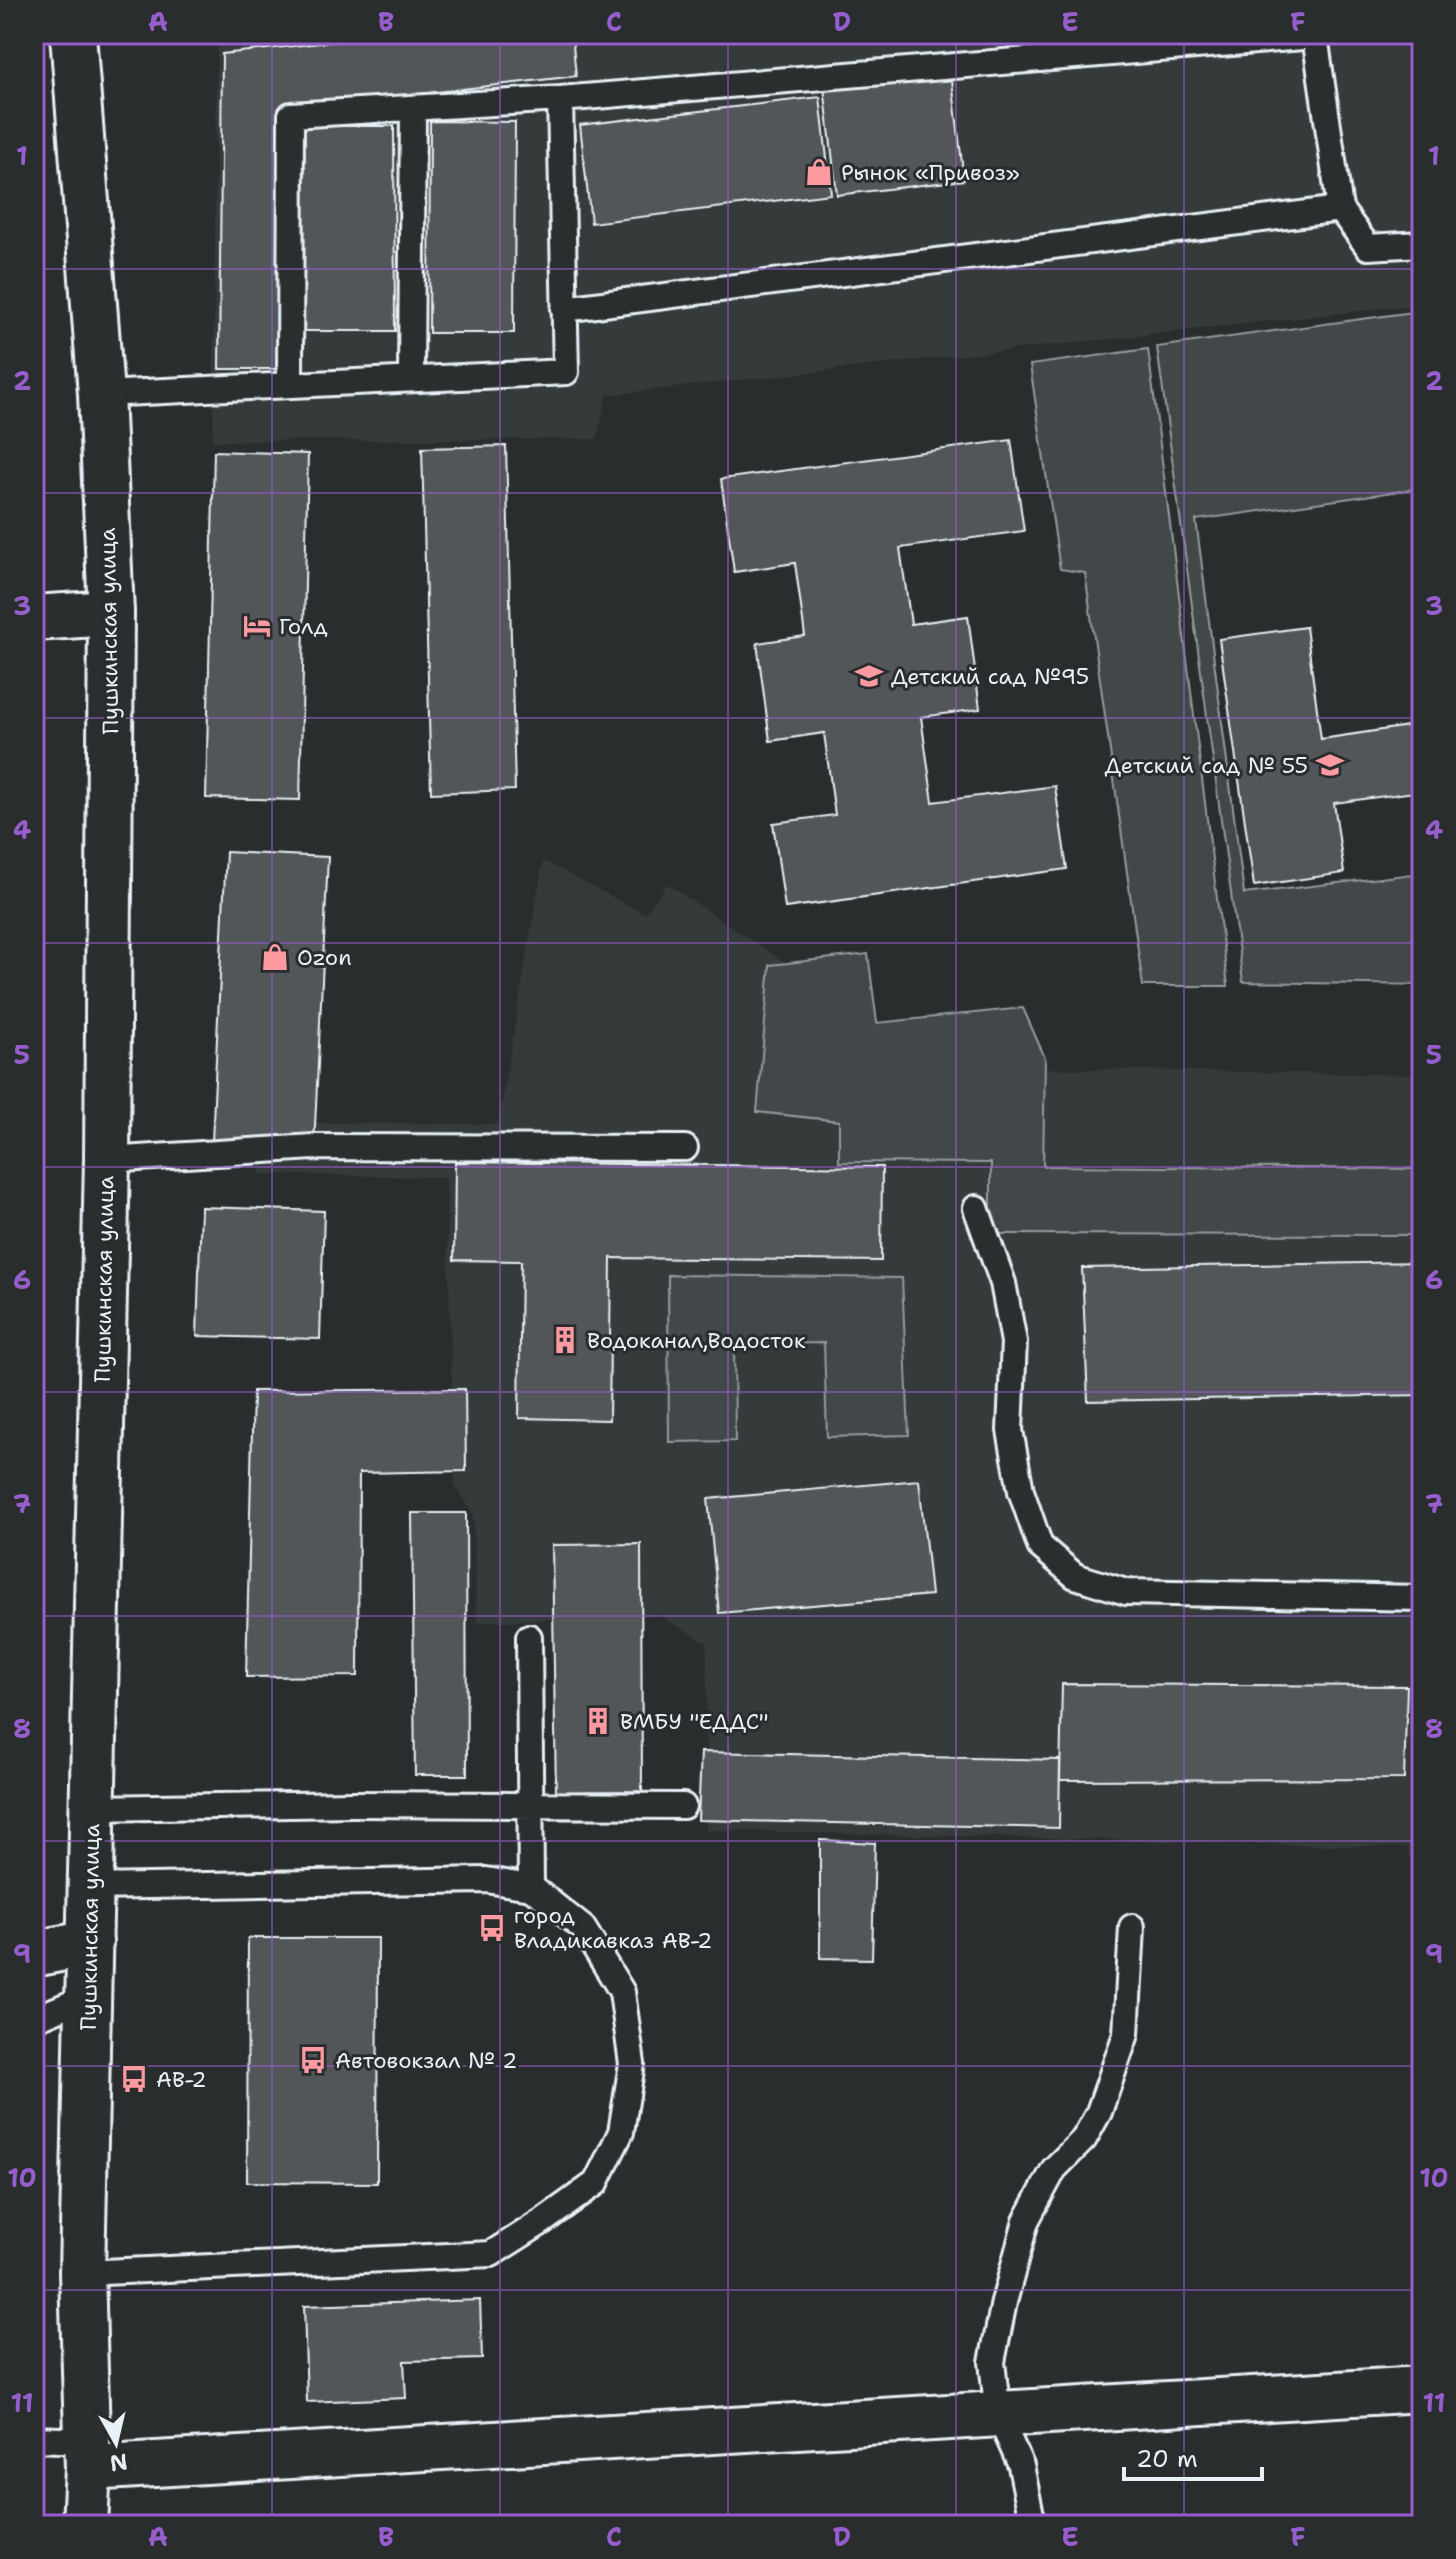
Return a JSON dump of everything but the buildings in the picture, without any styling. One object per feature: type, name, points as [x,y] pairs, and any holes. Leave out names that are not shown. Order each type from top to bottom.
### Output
[{"type":"street","name":"Пушкинская улица","points":[[73,34],[101,394],[111,613],[107,1160],[82,2273],[88,2454],[85,2525]]},
{"type":"street","points":[[34,618],[111,613]]},
{"type":"street","points":[[34,1954],[90,1943]]},
{"type":"street","points":[[88,2454],[998,2414],[1422,2389]]},
{"type":"lane","points":[[290,384],[291,115],[560,99],[1315,36],[1340,209],[1368,247],[1422,244]]},
{"type":"lane","points":[[101,394],[566,372],[560,99]]},
{"type":"lane","points":[[411,379],[413,108]]},
{"type":"lane","points":[[564,309],[1340,209]]},
{"type":"lane","points":[[107,1160],[314,1147],[685,1148]]},
{"type":"lane","points":[[976,1208],[1003,1283],[1014,1342],[1010,1430],[1021,1491],[1040,1546],[1075,1576],[1126,1592],[1422,1598]]},
{"type":"lane","points":[[529,1637],[531,1887]]},
{"type":"lane","points":[[92,1808],[352,1804],[683,1806]]},
{"type":"lane","points":[[82,2273],[491,2254],[596,2183],[621,2132],[632,2064],[622,1992],[583,1928],[531,1887],[486,1880],[91,1887]]},
{"type":"lane","points":[[1033,2525],[1021,2466],[998,2414],[992,2362],[1026,2221],[1054,2169],[1084,2139],[1104,2099],[1126,2034],[1132,1927]]},
{"type":"lane","points":[[34,2019],[89,1996]]},
{"type":"lane","points":[[34,2439],[88,2454]]},
{"type":"shaded area","name":"Рынок «Привоз»","points":[[278,34],[1422,34],[1422,304],[607,395],[597,439],[213,441],[217,41]]},
{"type":"shaded area","points":[[1413,312],[1422,316],[1422,488],[1196,520],[1244,894],[1422,873],[1422,985],[1243,982],[1157,347]]},
{"type":"shaded area","points":[[1148,349],[1228,986],[1143,986],[1085,573],[1060,569],[1030,365]]},
{"type":"shaded area","name":"Водоканал,Водосток","points":[[543,861],[645,914],[667,884],[792,967],[794,1064],[1422,1075],[1422,1942],[1408,1847],[706,1830],[707,1643],[659,1615],[477,1622],[473,1513],[455,1487],[446,1177],[260,1174],[263,1122],[498,1124]]},
{"type":"shaded area","points":[[868,954],[877,1023],[1023,1008],[1045,1058],[1043,1166],[1422,1169],[1422,1235],[991,1234],[991,1163],[839,1162],[839,1121],[757,1112],[770,965]]},
{"type":"shaded area","points":[[668,1275],[902,1278],[909,1435],[827,1437],[824,1343],[734,1345],[735,1441],[669,1442]]},
{"type":"place","name":"Рынок «Привоз»","points":[[819,172]]},
{"type":"place","name":"Голд","points":[[257,626]]},
{"type":"place","name":"Детский сад №95","points":[[869,676]]},
{"type":"place","name":"Детский сад № 55","points":[[1330,765]]},
{"type":"place","name":"Ozon","points":[[275,957]]},
{"type":"place","name":"Водоканал,Водосток","points":[[565,1340]]},
{"type":"place","name":"ВМБУ \"ЕДДС\"","points":[[598,1721]]},
{"type":"place","name":"город Владикавказ АВ-2","points":[[492,1928]]},
{"type":"place","name":"Автовокзал № 2","points":[[313,2060]]},
{"type":"place","name":"АВ-2","points":[[134,2079]]}]
